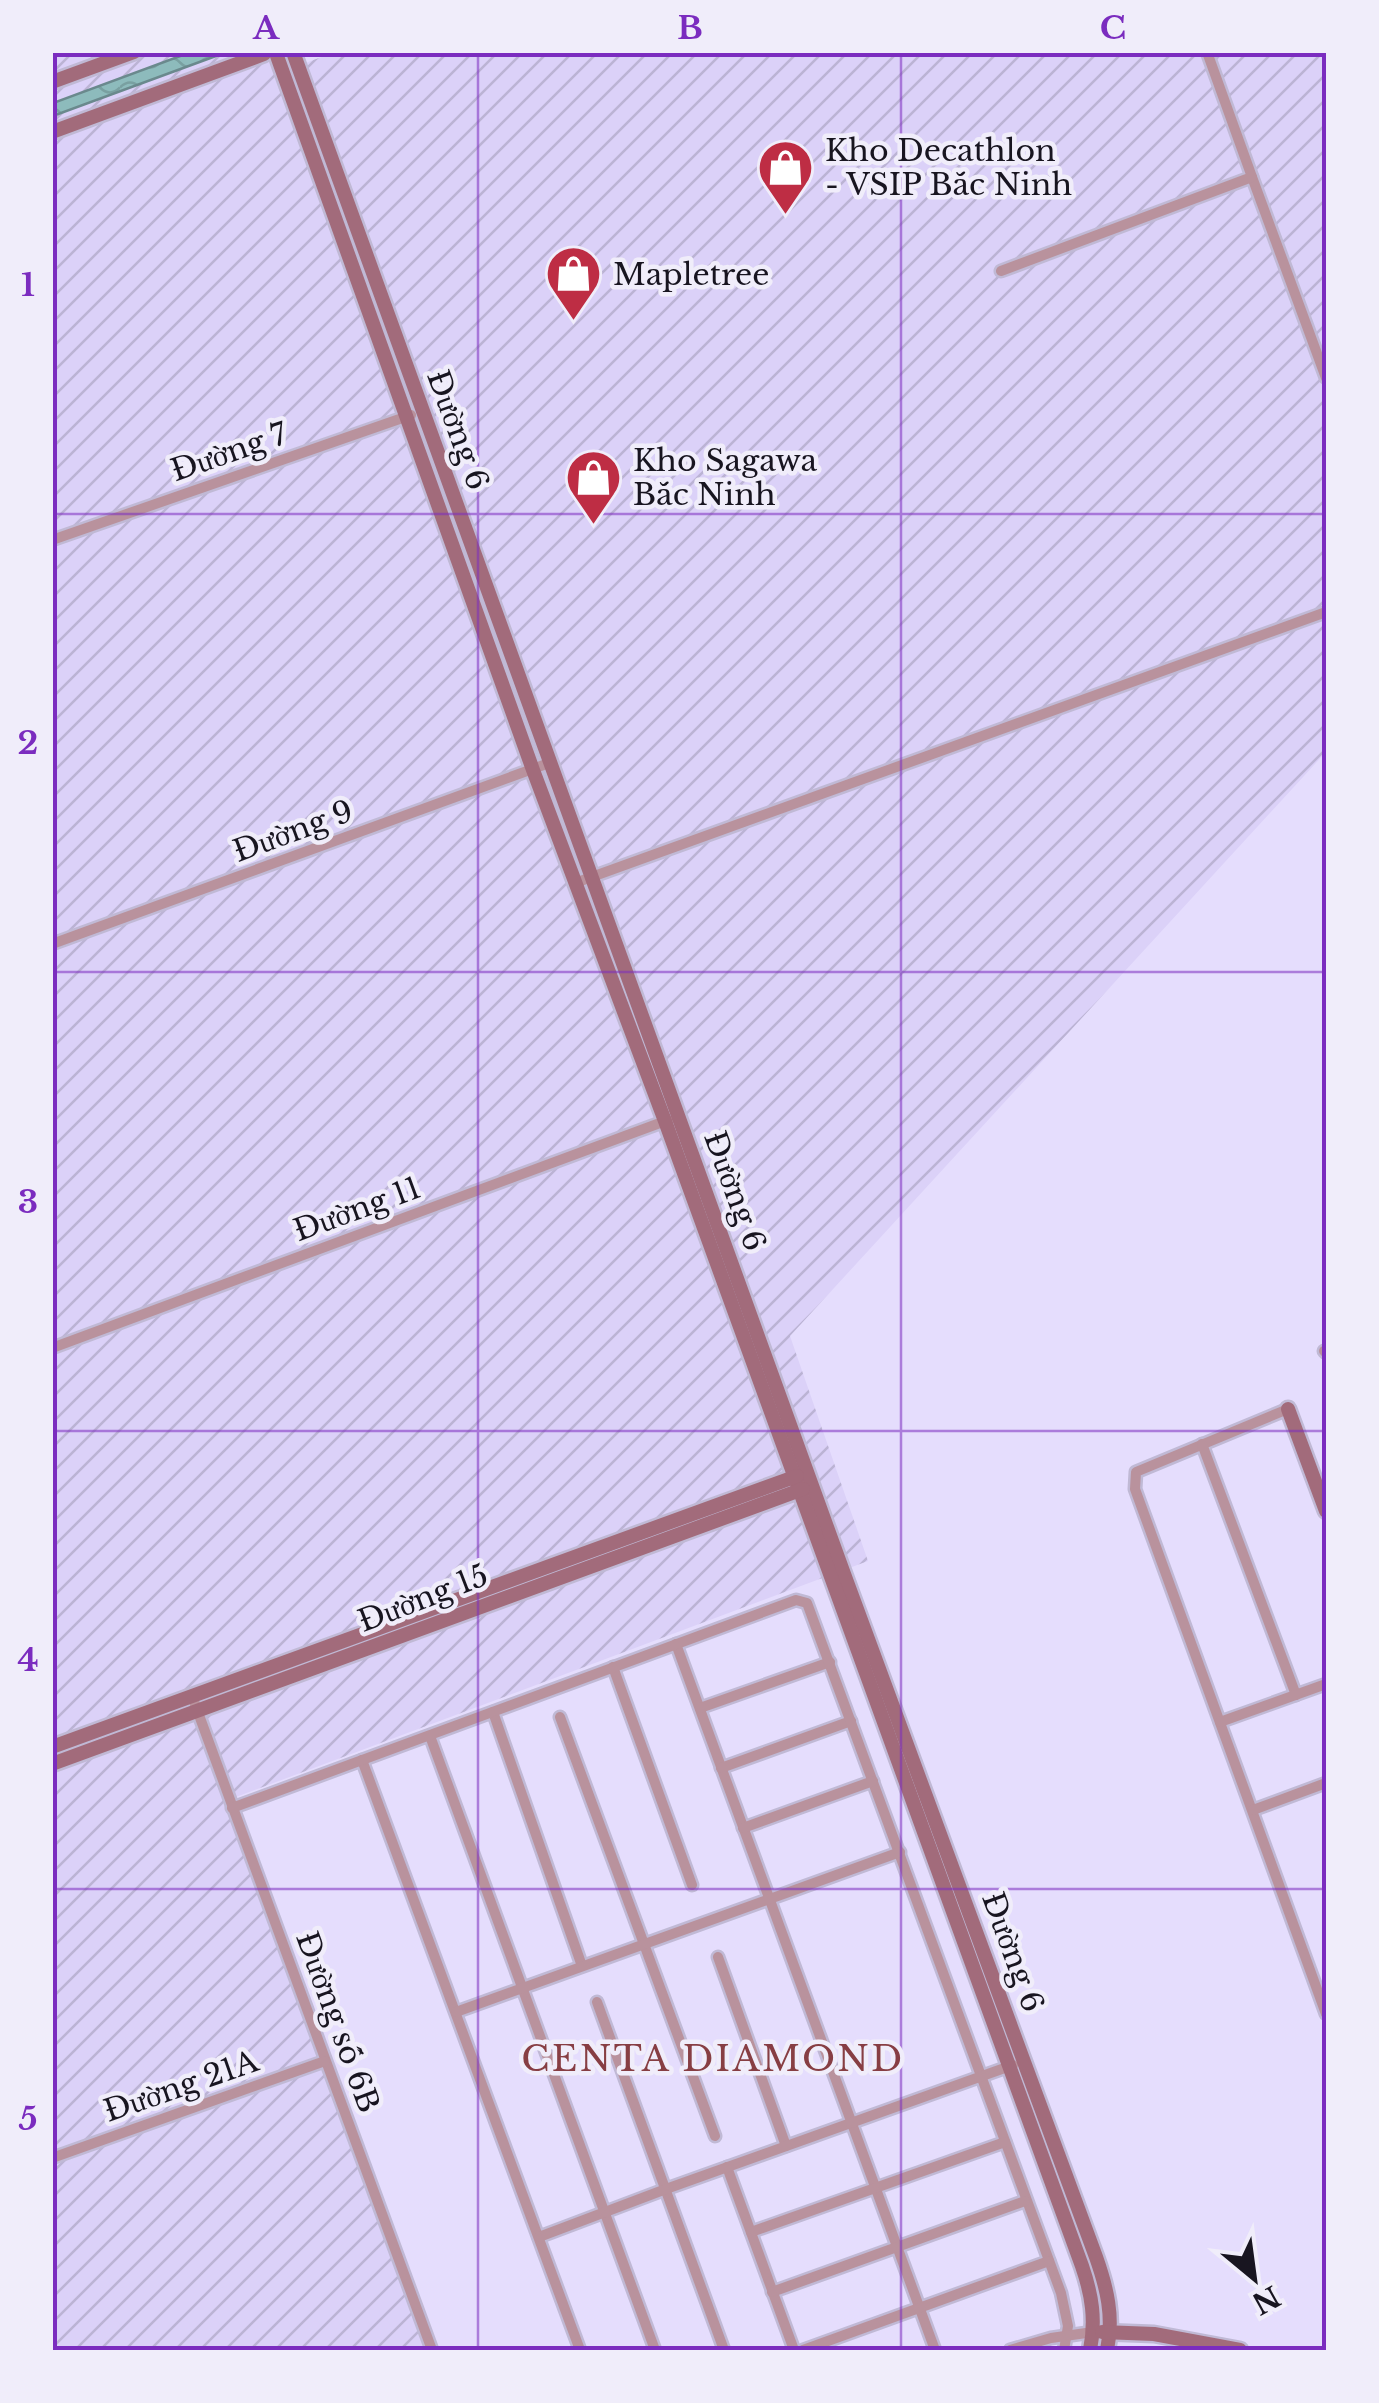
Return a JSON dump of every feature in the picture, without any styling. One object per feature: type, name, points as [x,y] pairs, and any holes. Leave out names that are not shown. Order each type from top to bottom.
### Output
[{"type":"main road","points":[[52,82],[134,52]]},
{"type":"main road","points":[[52,132],[277,53]]},
{"type":"main road","name":"Đường 6","points":[[277,53],[422,411],[591,877],[672,1118],[1016,2064],[1090,2290],[1090,2350]]},
{"type":"main road","name":"Đường 6","points":[[277,53],[533,770],[672,1118]]},
{"type":"main road","points":[[1288,1409],[1325,1504]]},
{"type":"main road","name":"Đường 15","points":[[52,1747],[195,1703],[803,1481]]},
{"type":"main road","name":"Đường 15","points":[[52,1764],[195,1703]]},
{"type":"main road","name":"Đường 6","points":[[1016,2064],[1101,2270],[1110,2307],[1107,2350]]},
{"type":"main road","points":[[1093,2332],[1154,2334],[1240,2350]]},
{"type":"street","points":[[1207,52],[1326,378]]},
{"type":"street","points":[[1001,271],[1252,177]]},
{"type":"street","name":"Đường 7","points":[[52,540],[422,411]]},
{"type":"street","points":[[575,883],[1326,612]]},
{"type":"street","name":"Đường 9","points":[[52,944],[549,763]]},
{"type":"street","name":"Đường 11","points":[[52,1348],[672,1118]]},
{"type":"street","points":[[1288,1409],[1136,1472],[1135,1489],[1253,1810],[1321,1980],[1326,2014]]},
{"type":"street","points":[[1202,1444],[1296,1695]]},
{"type":"street","points":[[232,1808],[802,1600],[811,1608],[1049,2261],[1066,2313],[1068,2336],[1064,2350]]},
{"type":"street","points":[[676,1644],[935,2350]]},
{"type":"street","points":[[700,1708],[830,1662]]},
{"type":"street","points":[[613,1666],[692,1885]]},
{"type":"street","points":[[1220,1722],[1326,1684]]},
{"type":"street","name":"Đường số 6B","points":[[195,1703],[432,2350]]},
{"type":"street","points":[[493,1712],[582,1966]]},
{"type":"street","points":[[560,1717],[715,2136]]},
{"type":"street","points":[[720,1768],[851,1721]]},
{"type":"street","points":[[430,1736],[655,2350]]},
{"type":"street","points":[[362,1760],[580,2350]]},
{"type":"street","points":[[743,1828],[873,1781]]},
{"type":"street","points":[[1253,1810],[1326,1783]]},
{"type":"street","points":[[456,2012],[900,1852]]},
{"type":"street","points":[[718,1957],[786,2146]]},
{"type":"street","points":[[597,2002],[724,2350]]},
{"type":"street","name":"Đường 21A","points":[[52,2158],[325,2062]]},
{"type":"street","points":[[539,2238],[666,2188],[1016,2064]]},
{"type":"street","points":[[751,2232],[1005,2142]]},
{"type":"street","points":[[727,2167],[794,2350]]},
{"type":"street","points":[[772,2292],[1025,2201]]},
{"type":"street","points":[[804,2350],[1049,2261]]},
{"type":"street","points":[[1010,2350],[1093,2332]]},
{"type":"shaded area","points":[[335,52],[1326,53],[1326,752],[790,1336],[868,1561],[228,1800],[428,2350],[53,2350],[52,53],[273,53],[281,72]]},
{"type":"water","points":[[191,52],[224,53],[53,116],[53,103]]},
{"type":"place","name":"Kho Decathlon - VSIP Bắc Ninh","points":[[786,216]]},
{"type":"place","name":"Mapletree","points":[[574,323]]},
{"type":"place","name":"Kho Sagawa Bắc Ninh","points":[[594,526]]},
{"type":"district","name":"CENTA DIAMOND","points":[[713,2058]]}]
